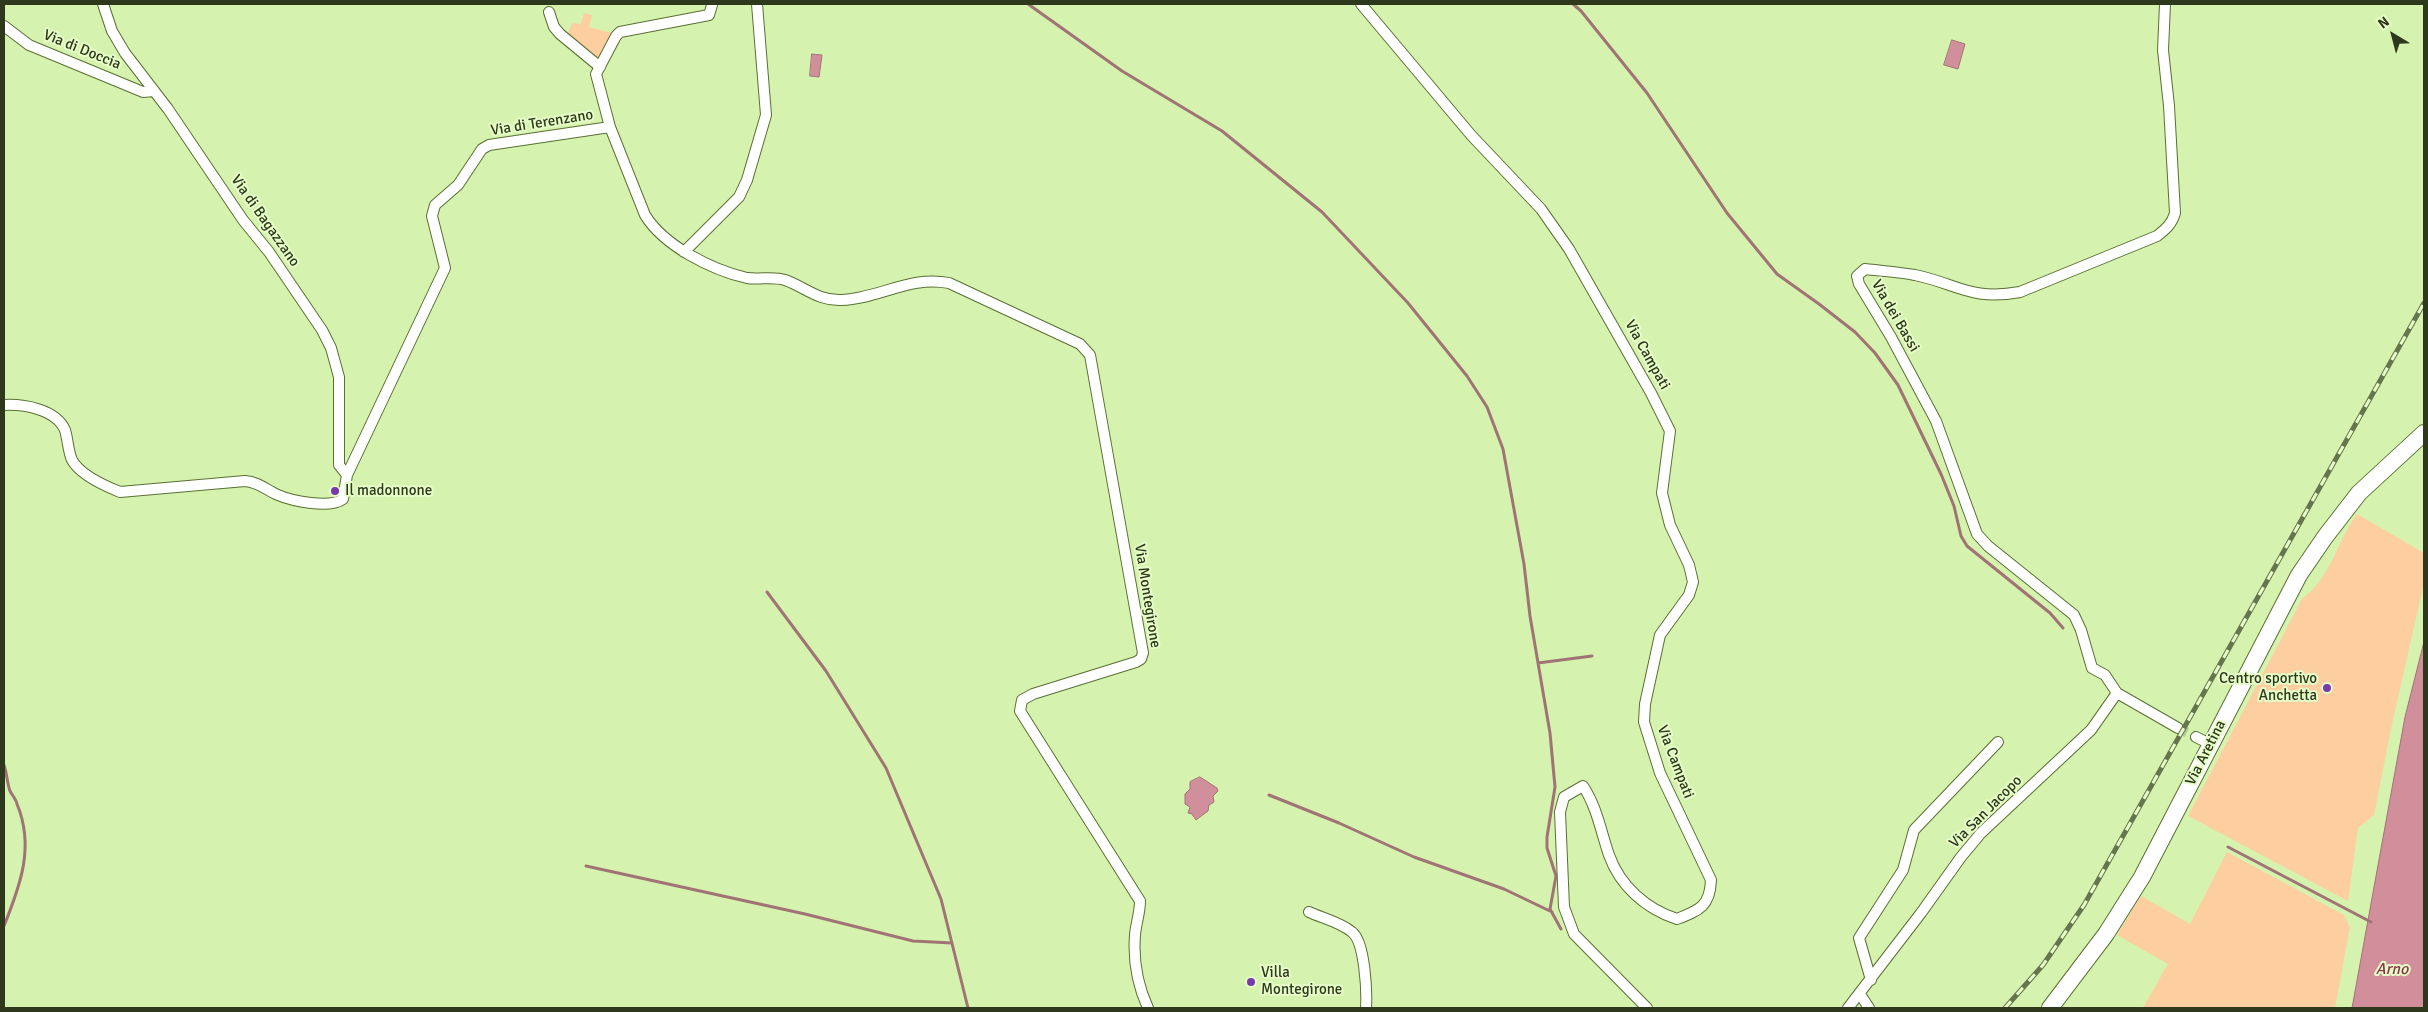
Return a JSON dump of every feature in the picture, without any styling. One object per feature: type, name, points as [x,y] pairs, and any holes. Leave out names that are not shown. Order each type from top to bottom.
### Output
[{"type":"main road","name":"Via Aretina","points":[[2050,1008],[2123,910],[2203,740],[2294,584],[2325,537],[2359,493],[2424,433]]},
{"type":"street","name":"Via di Bagazzano","points":[[103,4],[112,31],[125,53],[168,108],[243,220],[269,252],[322,330],[331,348],[339,377],[339,465],[347,475]]},
{"type":"street","points":[[684,252],[739,197],[747,180],[766,115],[757,4]]},
{"type":"street","name":"Via Campati","points":[[1361,4],[1470,136],[1542,209],[1569,248],[1651,392],[1670,431],[1662,493],[1670,525],[1689,566],[1694,582],[1689,595],[1660,634],[1645,704],[1644,722],[1660,773],[1711,880],[1711,895],[1705,905],[1677,919],[1652,908],[1631,892],[1610,857],[1594,806],[1583,786],[1564,797],[1560,812],[1564,907],[1574,934],[1647,1008]]},
{"type":"street","name":"Via dei Bassi","points":[[2165,4],[2163,50],[2169,106],[2175,213],[2173,222],[2167,229],[2157,236],[2020,292],[2003,295],[1984,295],[1966,292],[1916,275],[1896,272],[1865,269],[1857,276],[1859,284],[1891,337],[1936,421],[1977,534],[1988,546],[2074,615],[2081,630],[2088,660],[2092,668],[2105,675],[2117,693],[2178,728]]},
{"type":"street","points":[[610,127],[596,74],[616,36],[620,32],[710,10]]},
{"type":"street","points":[[549,12],[554,27],[560,34],[600,67]]},
{"type":"street","name":"Via di Doccia","points":[[4,26],[29,46],[143,92],[154,91]]},
{"type":"street","name":"Via di Terenzano","points":[[4,405],[27,406],[57,420],[64,430],[73,461],[80,469],[108,487],[120,492],[255,482],[278,495],[336,504],[343,499],[347,475],[445,268],[434,231],[432,216],[435,205],[458,185],[482,149],[489,146],[610,127],[645,215],[652,226],[684,252],[725,271],[748,278],[783,279],[826,300],[855,298]]},
{"type":"street","name":"Via Montegirone","points":[[855,298],[917,282],[933,280],[949,283],[1080,344],[1090,355],[1142,653],[1141,659],[1033,694],[1022,700],[1020,711],[1140,900],[1135,954],[1138,976],[1148,1008]]},
{"type":"street","name":"Via San Jacopo","points":[[1848,1008],[1981,833],[2091,730],[2117,693]]},
{"type":"street","points":[[1871,980],[1859,938],[1903,870],[1914,830],[1998,742]]},
{"type":"street","points":[[1309,912],[1353,932],[1359,941],[1363,958],[1366,1008]]},
{"type":"street","points":[[1860,994],[1869,1008]]},
{"type":"shaded area","points":[[584,13],[592,15],[589,27],[612,33],[601,60],[567,35],[572,23],[581,24]]},
{"type":"shaded area","name":"Centro sportivo Anchetta","points":[[2357,514],[2424,553],[2424,583],[2392,724],[2374,815],[2358,828],[2348,901],[2188,816],[2302,599],[2312,590],[2327,570]]},
{"type":"shaded area","points":[[2227,852],[2344,915],[2350,927],[2335,1008],[2143,1008],[2168,964],[2117,935],[2141,896],[2190,924]]},
{"type":"water","points":[[1952,40],[1965,44],[1958,69],[1944,65]]},
{"type":"water","points":[[812,54],[822,55],[819,77],[810,76]]},
{"type":"water","name":"Arno","points":[[2424,642],[2424,1008],[2352,1008],[2405,717]]},
{"type":"water","points":[[1200,777],[1217,788],[1218,791],[1213,796],[1214,802],[1209,805],[1208,811],[1196,820],[1192,814],[1188,813],[1190,807],[1185,804],[1185,794],[1190,789],[1190,782]]},
{"type":"waterway","points":[[1028,4],[1122,71],[1222,131],[1322,212],[1408,303],[1467,376],[1487,407],[1503,449],[1524,564],[1530,616],[1550,733],[1555,787],[1547,848],[1556,876],[1550,909],[1561,929]]},
{"type":"waterway","points":[[1573,4],[1581,11],[1647,93],[1727,213],[1777,274],[1855,332],[1875,353],[1898,385],[1941,474],[1954,506],[1961,536],[1967,546],[2050,613],[2063,628]]},
{"type":"waterway","points":[[767,592],[826,671],[886,768],[941,899],[968,1008]]},
{"type":"waterway","points":[[1538,663],[1592,656]]},
{"type":"waterway","points":[[4,765],[10,791],[16,800],[22,820],[25,836],[25,851],[20,881],[4,926]]},
{"type":"waterway","points":[[1269,795],[1339,823],[1414,857],[1504,889],[1552,912]]},
{"type":"waterway","points":[[2228,847],[2371,922]]},
{"type":"waterway","points":[[586,866],[805,914],[913,941],[952,943]]},
{"type":"tunnel","points":[[2178,728],[2196,737]]},
{"type":"railway","points":[[2005,1008],[2043,965],[2084,905],[2424,303]]},
{"type":"place","name":"Il madonnone","points":[[335,491]]},
{"type":"place","name":"Centro sportivo Anchetta","points":[[2327,688]]},
{"type":"place","name":"Villa Montegirone","points":[[1251,982]]}]
